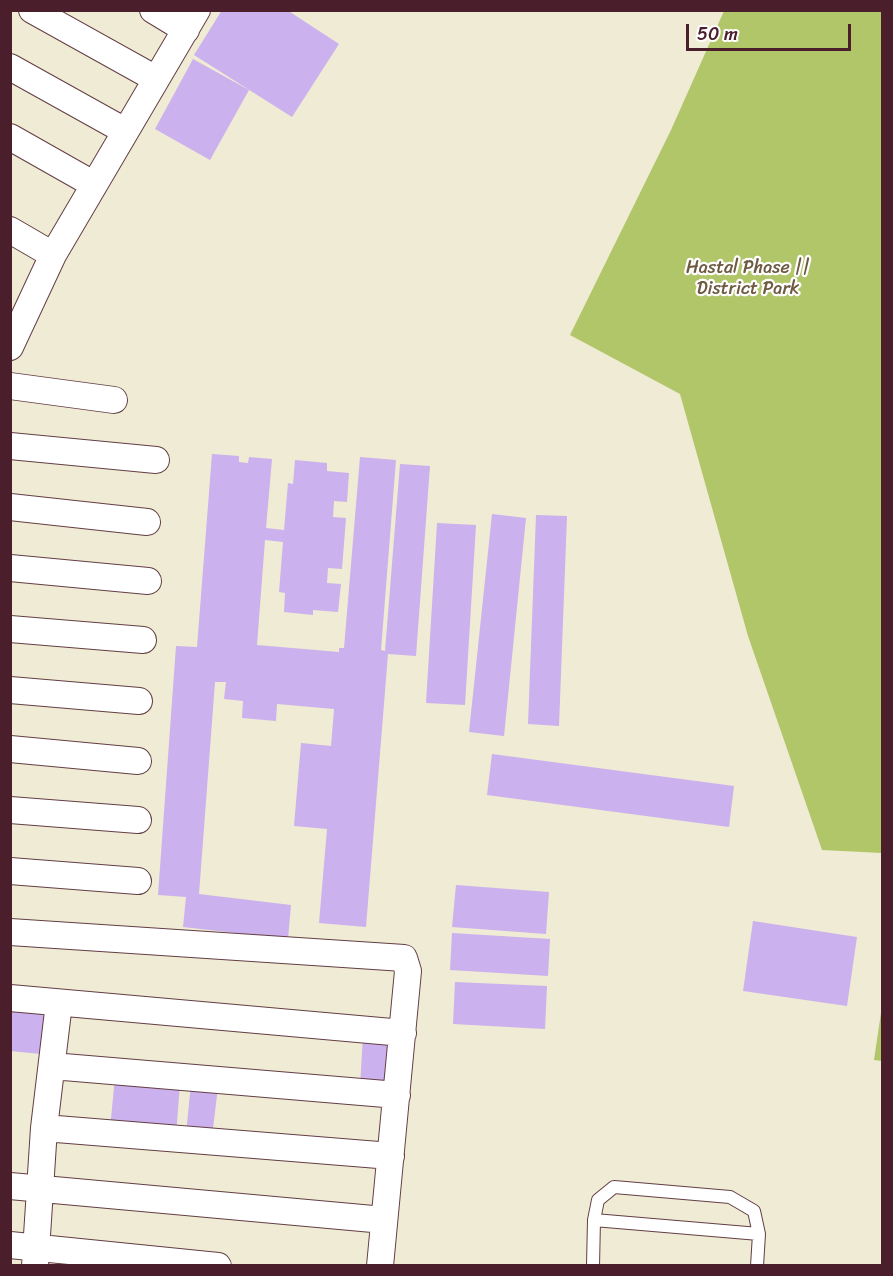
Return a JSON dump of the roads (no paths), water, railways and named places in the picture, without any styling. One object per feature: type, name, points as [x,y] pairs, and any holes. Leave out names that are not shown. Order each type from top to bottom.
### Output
[{"type":"street","points":[[32,10],[156,80]]},
{"type":"street","points":[[10,347],[17,314],[192,20],[153,10]]},
{"type":"street","points":[[10,67],[125,131]]},
{"type":"street","points":[[10,137],[93,184]]},
{"type":"street","points":[[10,230],[53,255]]},
{"type":"street","points":[[10,386],[114,400]]},
{"type":"street","points":[[10,446],[156,460]]},
{"type":"street","points":[[10,507],[147,522]]},
{"type":"street","points":[[10,568],[148,581]]},
{"type":"street","points":[[10,629],[143,640]]},
{"type":"street","points":[[10,690],[139,701]]},
{"type":"street","points":[[10,749],[138,761]]},
{"type":"street","points":[[10,810],[138,820]]},
{"type":"street","points":[[10,871],[138,881]]},
{"type":"street","points":[[10,932],[404,958],[408,970],[380,1266]]},
{"type":"street","points":[[10,998],[403,1033]]},
{"type":"street","points":[[35,1256],[44,1128],[59,1003]]},
{"type":"street","points":[[52,1066],[397,1095]]},
{"type":"street","points":[[44,1128],[391,1156]]},
{"type":"street","points":[[10,1186],[384,1220]]},
{"type":"street","points":[[10,1245],[35,1256],[218,1266]]},
{"type":"lane","points":[[593,1266],[594,1220],[598,1200],[614,1187],[730,1197],[754,1211],[759,1234],[757,1266]]},
{"type":"lane","points":[[594,1220],[759,1234]]},
{"type":"park label","name":"Hastal Phase || District Park","points":[[748,278]]}]
